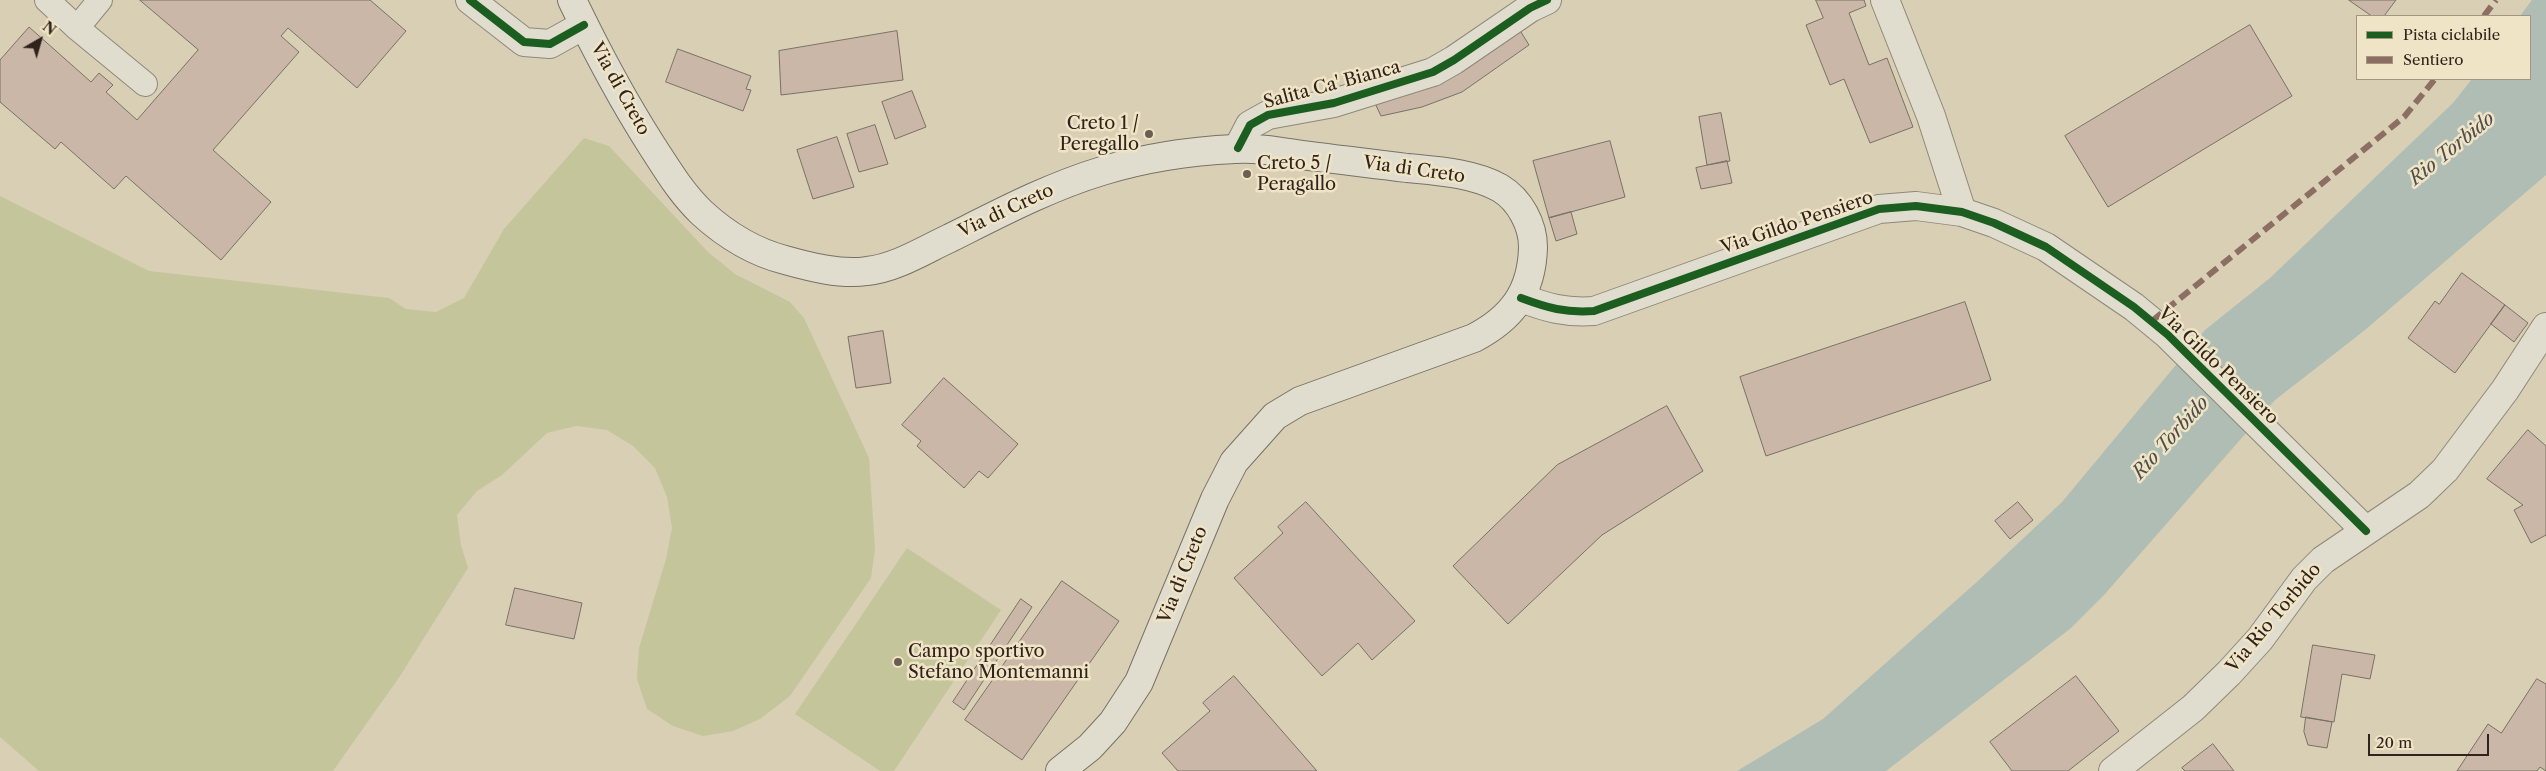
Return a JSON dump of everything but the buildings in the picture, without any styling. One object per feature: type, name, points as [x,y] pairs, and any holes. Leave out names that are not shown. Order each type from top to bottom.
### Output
[{"type":"street","points":[[470,0],[524,42],[550,44],[584,25]]},
{"type":"street","name":"Via di Creto","points":[[572,0],[630,111],[680,188],[702,213],[749,246],[782,259],[817,267],[867,272],[890,266],[1047,190],[1105,170],[1173,156],[1238,148],[1444,172],[1483,180],[1504,190],[1519,206],[1529,224],[1533,241],[1533,260],[1529,279],[1521,298],[1508,315],[1494,328],[1474,338],[1300,401],[1270,422],[1234,462],[1215,499],[1139,682],[1114,722],[1090,747],[1060,771]]},
{"type":"street","name":"Salita Ca' Bianca","points":[[1238,148],[1250,125],[1268,115],[1334,103],[1433,72],[1454,60],[1530,8],[1547,0]]},
{"type":"street","points":[[1885,0],[1931,116],[1962,212]]},
{"type":"street","name":"Via Gildo Pensiero","points":[[1521,298],[1547,308],[1570,313],[1594,311],[1879,209],[1916,206],[1962,212],[1994,223],[2046,246],[2134,307],[2168,335],[2366,531]]},
{"type":"street","name":"Via Rio Torbido","points":[[2113,771],[2193,708],[2260,639],[2304,579],[2335,550],[2419,494],[2445,470],[2505,390],[2546,327]]},
{"type":"lane","points":[[47,0],[77,28],[145,84]]},
{"type":"lane","points":[[77,28],[100,0]]},
{"type":"green space","points":[[584,138],[609,146],[708,252],[735,274],[790,302],[804,318],[869,458],[875,549],[871,578],[790,696],[760,719],[733,731],[703,736],[673,726],[647,709],[637,679],[639,648],[666,559],[672,528],[667,497],[655,468],[633,446],[607,430],[576,426],[547,433],[502,475],[477,491],[457,515],[461,545],[468,568],[400,676],[333,771],[39,771],[0,737],[0,196],[149,271],[389,298],[406,309],[436,312],[464,298],[504,229]]},
{"type":"green space","name":"Campo sportivo Stefano Montemanni","points":[[907,548],[1001,610],[894,771],[880,771],[795,714]]},
{"type":"water","name":"Rio Torbido","points":[[2532,0],[2546,0],[2546,175],[2365,330],[2275,400],[2104,595],[2071,628],[1886,771],[1737,771],[1823,719],[1979,580],[2062,502],[2205,330],[2270,278],[2453,103],[2471,80],[2531,80],[2531,15],[2521,15]]},
{"type":"marked path","points":[[2485,15],[2496,0]]},
{"type":"marked path","points":[[2152,321],[2404,117],[2434,80]]},
{"type":"cycle path","points":[[470,0],[524,42],[550,44],[584,25]]},
{"type":"cycle path","points":[[1238,148],[1250,125],[1268,115],[1334,103],[1433,72],[1454,60],[1530,8],[1547,0]]},
{"type":"cycle path","points":[[1521,298],[1557,309],[1594,311],[1879,209],[1916,206],[1962,212],[1994,223],[2046,247],[2134,307],[2168,335],[2366,531]]},
{"type":"place","name":"Creto 1 / Peregallo","points":[[1149,134]]},
{"type":"place","name":"Creto 5 / Peragallo","points":[[1247,174]]},
{"type":"place","name":"Campo sportivo Stefano Montemanni","points":[[898,662]]}]
